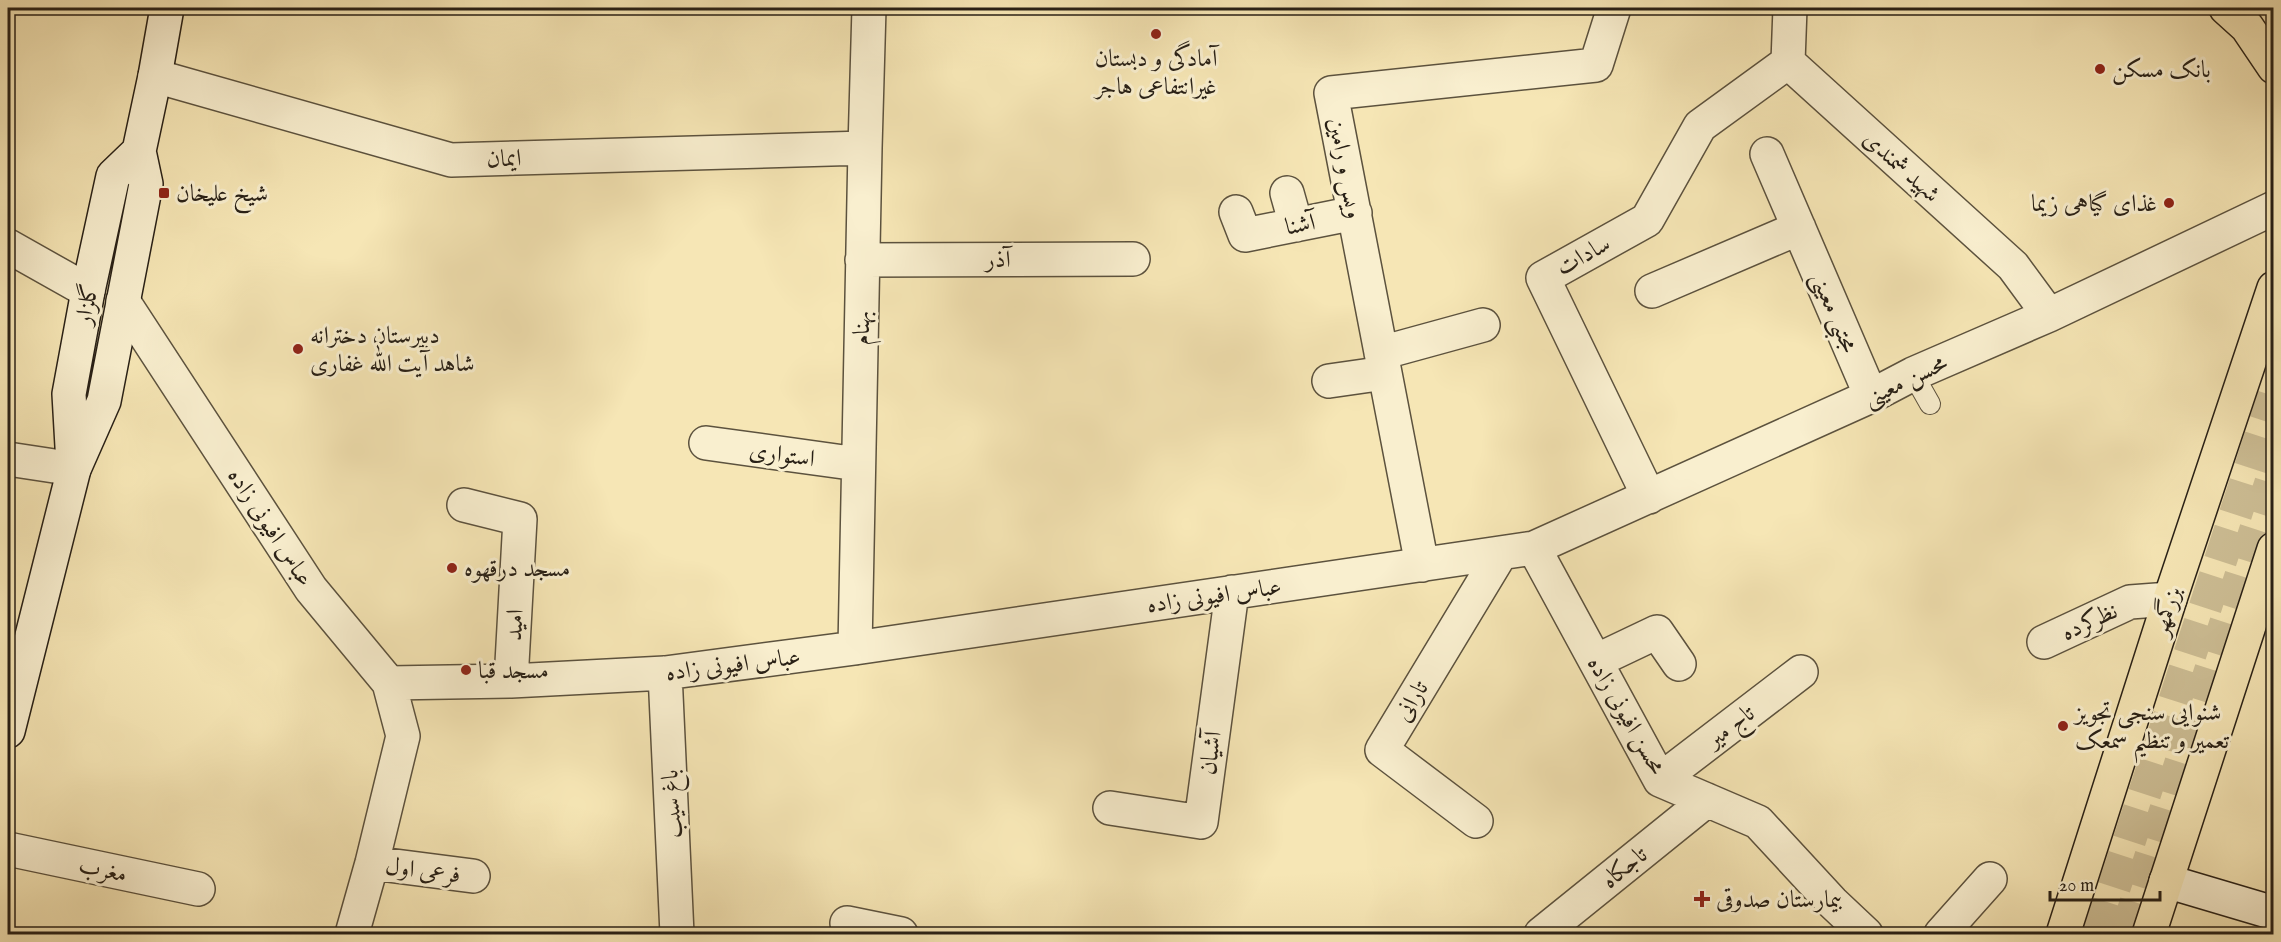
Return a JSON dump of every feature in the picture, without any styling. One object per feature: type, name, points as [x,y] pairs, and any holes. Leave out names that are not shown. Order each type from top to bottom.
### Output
[{"type":"main road","points":[[2226,8],[2247,27],[2274,67]]},
{"type":"main road","name":"بزرگمهر","points":[[2063,934],[2170,599],[2274,288]]},
{"type":"main road","points":[[2149,934],[2261,620],[2274,549]]},
{"type":"street","name":"گلزار","points":[[8,731],[74,468],[104,401],[146,184],[139,151],[167,8]]},
{"type":"street","name":"بهنام","points":[[855,648],[862,260],[870,8]]},
{"type":"street","name":"ویس و رامین","points":[[1422,565],[1331,93],[1596,65],[1614,8]]},
{"type":"street","points":[[1788,62],[1790,8]]},
{"type":"street","name":"شهید شمندی","points":[[1788,62],[2013,266],[2049,315]]},
{"type":"street","name":"سادات","points":[[1649,497],[1543,278],[1647,220],[1701,126],[1788,62]]},
{"type":"street","name":"ایمان","points":[[155,76],[451,160],[865,148]]},
{"type":"street","name":"گلزار","points":[[74,468],[69,394],[88,291],[113,176],[139,151]]},
{"type":"street","name":"مجتبی معینی","points":[[1767,154],[1871,396]]},
{"type":"street","points":[[1287,193],[1296,225]]},
{"type":"street","name":"محسن معینی","points":[[1534,548],[1871,396],[1913,374],[2049,315],[2274,208]]},
{"type":"street","name":"آشنا","points":[[1240,223],[1296,225],[1355,213]]},
{"type":"street","points":[[1652,291],[1799,228]]},
{"type":"street","points":[[8,246],[88,291]]},
{"type":"street","name":"آذر","points":[[862,260],[1133,259]]},
{"type":"street","name":"عباس افیونی زاده","points":[[123,302],[311,589],[389,683],[511,681],[665,673],[855,648],[1534,548]]},
{"type":"street","points":[[1329,381],[1483,325]]},
{"type":"street","name":"استواری","points":[[706,443],[858,464]]},
{"type":"street","points":[[8,459],[74,468]]},
{"type":"street","name":"امید","points":[[464,505],[520,519],[511,681]]},
{"type":"street","name":"محسن افیونی زاده","points":[[1534,548],[1660,780],[1758,822],[1832,902],[1866,934]]},
{"type":"street","name":"تارانی","points":[[1476,821],[1382,750],[1501,553]]},
{"type":"street","name":"آشیان","points":[[1110,808],[1201,822],[1232,592]]},
{"type":"street","name":"نظرکرده","points":[[2044,642],[2130,602],[2170,599]]},
{"type":"street","points":[[1596,661],[1657,632],[1679,664]]},
{"type":"street","name":"تاج میر","points":[[1660,780],[1801,672]]},
{"type":"street","name":"باغ سیب","points":[[665,673],[677,934]]},
{"type":"street","points":[[352,934],[403,736],[389,683]]},
{"type":"street","name":"تاجکاه","points":[[1541,934],[1707,800]]},
{"type":"street","name":"مغرب","points":[[8,849],[198,889]]},
{"type":"street","name":"فرعی اول","points":[[372,863],[473,876]]},
{"type":"street","points":[[1941,934],[1990,879]]},
{"type":"street","points":[[2166,881],[2274,913]]},
{"type":"street","points":[[847,923],[901,934]]},
{"type":"lane","points":[[1913,374],[1930,405]]},
{"type":"tunnel","points":[[2099,934],[2274,396]]},
{"type":"tunnel","points":[[2126,934],[2274,473]]},
{"type":"place","name":"آمادگی و دبستان غیرانتفاعی هاجر","points":[[1156,34]]},
{"type":"place","name":"بانک مسکن","points":[[2100,69]]},
{"type":"place","name":"شیخ علیخان","points":[[164,193]]},
{"type":"place","name":"غذای گیاهی زیما","points":[[2169,203]]},
{"type":"place","name":"دبیرستان دخترانه شاهد آیت الله غفاری","points":[[298,349]]},
{"type":"place","name":"مسجد درقهوه","points":[[452,568]]},
{"type":"place","name":"مسجد قبا","points":[[466,670]]},
{"type":"place","name":"شنوایی سنجی تجویز تعمیر و تنظیم سمعک","points":[[2063,726]]},
{"type":"place","name":"بیمارستان صدوقی","points":[[1702,899]]}]
